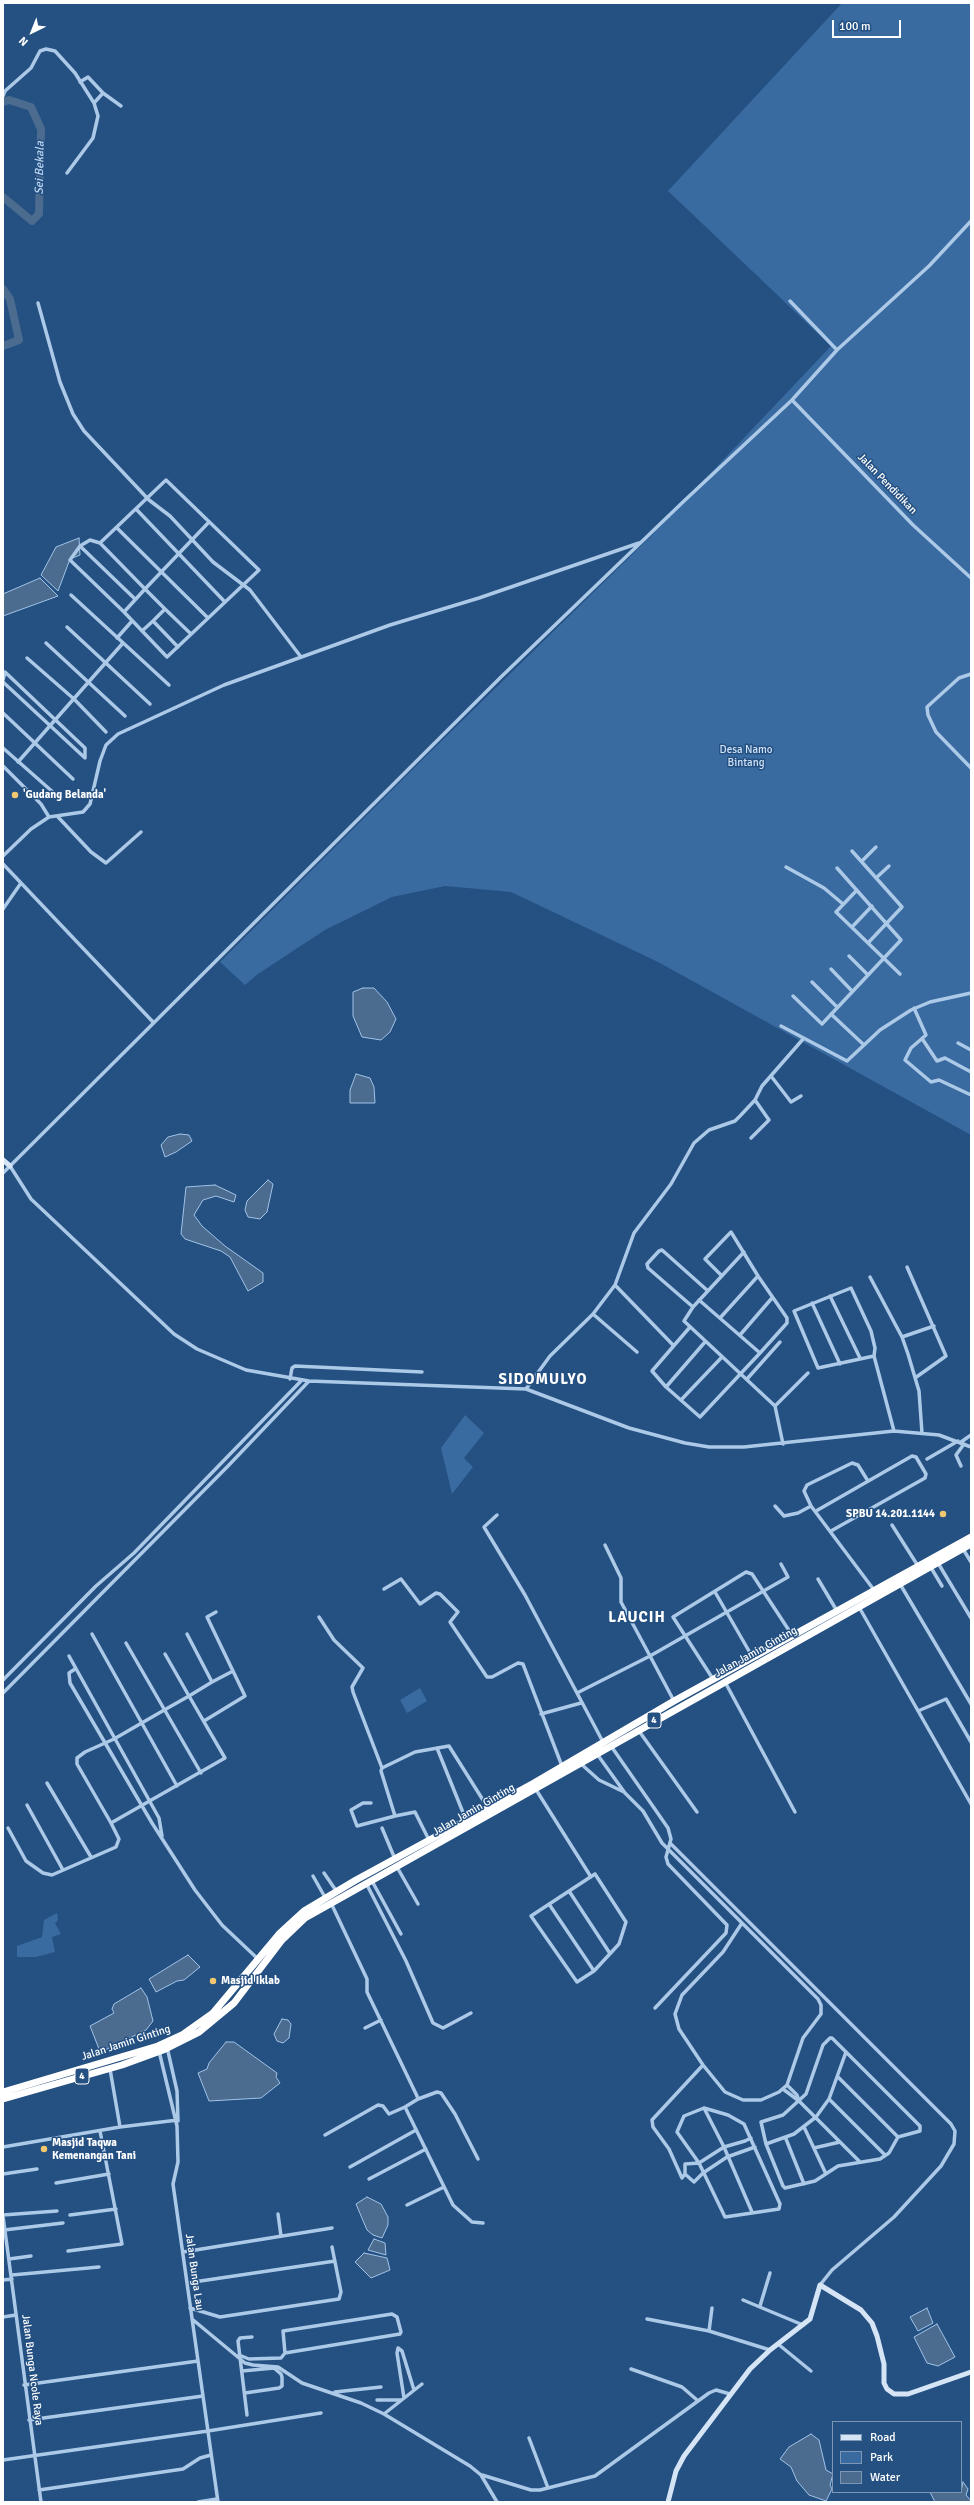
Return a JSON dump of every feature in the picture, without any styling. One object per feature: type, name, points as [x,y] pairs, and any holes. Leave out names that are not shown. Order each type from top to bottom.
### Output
[{"type":"highway","name":"Jalan Jamin Ginting","points":[[3,2092],[162,2047],[193,2028],[213,2013],[256,1961],[297,1917],[597,1754],[792,1636],[875,1592],[918,1566],[971,1538]]},
{"type":"highway","name":"Jalan Jamin Ginting","points":[[396,1863],[430,1840],[674,1701],[716,1683],[725,1682],[971,1544]]},
{"type":"highway","name":"Jalan Jamin Ginting","points":[[3,2099],[110,2069],[199,2032],[228,2007],[293,1929],[305,1918],[328,1901],[337,1892],[369,1879]]},
{"type":"street","points":[[3,96],[6,91],[31,68],[40,51],[46,49],[55,51],[80,82],[98,111],[96,130],[93,138],[67,173]]},
{"type":"street","points":[[80,82],[88,77],[103,93],[121,106]]},
{"type":"street","points":[[94,103],[103,93]]},
{"type":"street","points":[[3,1173],[153,1022],[213,966],[423,754],[640,542],[792,400],[837,350],[930,266],[971,221]]},
{"type":"street","points":[[790,301],[837,350]]},
{"type":"street","points":[[38,303],[55,367],[73,414],[84,430],[148,499],[193,539],[221,570],[256,598],[274,624],[301,657]]},
{"type":"street","name":"Jalan Pendidikan","points":[[792,400],[913,525],[971,578]]},
{"type":"street","points":[[100,543],[148,499],[166,480],[259,570],[167,657],[124,612],[70,560],[80,546],[90,540],[100,543],[191,634]]},
{"type":"street","points":[[136,509],[226,602]]},
{"type":"street","points":[[124,612],[209,522]]},
{"type":"street","points":[[117,528],[208,618]]},
{"type":"street","points":[[3,856],[31,829],[49,817],[58,817],[83,812],[90,804],[100,761],[106,745],[111,739],[224,684],[640,542]]},
{"type":"street","points":[[80,546],[135,599]]},
{"type":"street","points":[[71,595],[169,686]]},
{"type":"street","points":[[142,631],[165,609]]},
{"type":"street","points":[[118,638],[132,621]]},
{"type":"street","points":[[153,621],[178,647]]},
{"type":"street","points":[[67,627],[150,704]]},
{"type":"street","points":[[46,643],[125,716]]},
{"type":"street","points":[[18,762],[124,643]]},
{"type":"street","points":[[27,658],[74,699],[106,732]]},
{"type":"street","points":[[5,672],[85,748],[85,758],[51,724],[3,681],[5,672]]},
{"type":"street","points":[[971,674],[959,678],[927,707],[928,716],[936,732],[971,768]]},
{"type":"street","points":[[3,713],[73,779]]},
{"type":"street","points":[[3,748],[54,793]]},
{"type":"street","points":[[3,766],[41,804],[49,817]]},
{"type":"street","points":[[58,817],[91,852],[106,863],[141,832]]},
{"type":"street","points":[[862,861],[876,847]]},
{"type":"street","points":[[852,851],[902,907],[868,943]]},
{"type":"street","points":[[3,864],[153,1022]]},
{"type":"street","points":[[786,866],[824,888],[843,904]]},
{"type":"street","points":[[876,878],[888,866]]},
{"type":"street","points":[[794,996],[822,1024],[901,940],[837,868]]},
{"type":"street","points":[[3,909],[21,883]]},
{"type":"street","points":[[857,890],[836,912],[900,974]]},
{"type":"street","points":[[852,927],[872,906]]},
{"type":"street","points":[[849,956],[868,974]]},
{"type":"street","points":[[831,969],[852,991]]},
{"type":"street","points":[[812,982],[838,1006]]},
{"type":"street","points":[[781,1026],[847,1061],[880,1030],[914,1008],[971,993]]},
{"type":"street","points":[[914,1008],[926,1035],[923,1040],[911,1048],[905,1060],[930,1082],[939,1080],[971,1095]]},
{"type":"street","points":[[831,1014],[864,1045]]},
{"type":"street","points":[[526,1389],[550,1356],[593,1314],[616,1285],[634,1233],[671,1184],[694,1143],[715,1127],[735,1121],[755,1100],[762,1086],[804,1038]]},
{"type":"street","points":[[923,1040],[937,1061],[945,1058],[971,1072]]},
{"type":"street","points":[[958,1043],[971,1050]]},
{"type":"street","points":[[771,1076],[791,1102],[801,1096]]},
{"type":"street","points":[[751,1138],[770,1120],[755,1100]]},
{"type":"street","points":[[3,1160],[10,1166],[31,1199],[174,1334],[197,1349],[246,1370],[301,1381],[526,1389],[629,1428],[685,1443],[731,1448],[782,1444],[894,1431],[922,1433],[961,1442],[971,1447]]},
{"type":"street","points":[[690,1328],[652,1371],[666,1387],[700,1417],[742,1374],[787,1323],[786,1316],[758,1276],[734,1233],[730,1232],[706,1257],[706,1260],[722,1276]]},
{"type":"street","points":[[693,1307],[648,1268],[647,1264],[658,1251],[662,1250],[708,1291]]},
{"type":"street","points":[[744,1252],[699,1300],[685,1319],[690,1328],[742,1374],[775,1406],[782,1444]]},
{"type":"street","points":[[907,1267],[946,1356],[915,1378]]},
{"type":"street","points":[[720,1318],[758,1276]]},
{"type":"street","points":[[870,1277],[902,1337],[919,1391],[922,1433]]},
{"type":"street","points":[[616,1285],[674,1345]]},
{"type":"street","points":[[874,1356],[819,1368],[794,1312],[796,1309],[850,1288],[852,1289],[871,1331],[875,1348],[874,1356],[894,1431]]},
{"type":"street","points":[[830,1296],[860,1358]]},
{"type":"street","points":[[740,1335],[772,1298]]},
{"type":"street","points":[[699,1300],[760,1353]]},
{"type":"street","points":[[812,1303],[840,1364]]},
{"type":"street","points":[[593,1314],[637,1352]]},
{"type":"street","points":[[902,1337],[934,1326]]},
{"type":"street","points":[[666,1387],[705,1342]]},
{"type":"street","points":[[747,1379],[780,1342]]},
{"type":"street","points":[[681,1400],[722,1357]]},
{"type":"street","points":[[290,1379],[292,1368],[296,1366],[422,1372]]},
{"type":"street","points":[[775,1406],[808,1373]]},
{"type":"street","points":[[3,1680],[96,1586],[134,1553],[301,1381]]},
{"type":"street","points":[[3,1693],[201,1494],[309,1381]]},
{"type":"street","points":[[927,1459],[961,1442],[971,1435]]},
{"type":"street","points":[[961,1442],[956,1456],[961,1466]]},
{"type":"street","points":[[816,1511],[913,1456],[926,1475],[831,1531]]},
{"type":"street","points":[[868,1481],[858,1465],[852,1463],[805,1486],[804,1493],[811,1506],[875,1592]]},
{"type":"street","points":[[196,1489],[201,1494]]},
{"type":"street","points":[[775,1506],[784,1516],[798,1513],[811,1506]]},
{"type":"street","points":[[497,1515],[484,1527],[525,1595],[581,1704],[603,1742]]},
{"type":"street","points":[[892,1525],[918,1566]]},
{"type":"street","points":[[605,1545],[621,1578],[621,1602],[674,1701]]},
{"type":"street","points":[[963,1548],[971,1562]]},
{"type":"street","points":[[938,1563],[971,1618]]},
{"type":"street","points":[[577,1694],[685,1637],[788,1576],[781,1564]]},
{"type":"street","points":[[930,1566],[942,1586]]},
{"type":"street","points":[[716,1683],[673,1617],[749,1572],[792,1636]]},
{"type":"street","points":[[384,1589],[401,1579],[420,1604],[436,1593],[440,1594],[458,1612],[450,1622],[486,1676],[492,1677],[518,1663],[523,1664],[562,1766]]},
{"type":"street","points":[[818,1579],[838,1612]]},
{"type":"street","points":[[900,1584],[971,1704]]},
{"type":"street","points":[[96,1586],[102,1593]]},
{"type":"street","points":[[715,1592],[753,1659]]},
{"type":"street","points":[[859,1607],[971,1804]]},
{"type":"street","points":[[204,1721],[244,1698],[245,1694],[207,1618],[216,1612]]},
{"type":"street","points":[[319,1617],[334,1640],[363,1668],[352,1687],[353,1692],[382,1768],[381,1771],[395,1816]]},
{"type":"street","points":[[92,1634],[177,1786]]},
{"type":"street","points":[[187,1634],[212,1682]]},
{"type":"street","points":[[126,1643],[201,1773]]},
{"type":"street","points":[[111,1823],[225,1758],[165,1654]]},
{"type":"street","points":[[69,1656],[159,1818],[163,1837]]},
{"type":"street","points":[[75,1669],[69,1673],[70,1683],[152,1823],[163,1837],[195,1890],[222,1925],[256,1961]]},
{"type":"street","points":[[8,1828],[26,1860],[35,1868],[49,1874],[63,1870],[116,1847],[119,1843],[118,1835],[76,1761],[79,1756],[114,1739],[142,1722],[166,1710],[233,1670]]},
{"type":"street","points":[[725,1682],[795,1812]]},
{"type":"street","points":[[918,1711],[946,1699],[971,1742]]},
{"type":"street","points":[[541,1714],[581,1704]]},
{"type":"street","points":[[638,1729],[696,1812]]},
{"type":"street","points":[[382,1768],[415,1752],[449,1746],[488,1808]]},
{"type":"street","points":[[611,1746],[664,1819],[668,1828],[670,1844],[666,1857],[668,1864],[725,1920],[728,1929],[655,2008]]},
{"type":"street","points":[[437,1748],[466,1820]]},
{"type":"street","points":[[597,1754],[625,1792],[643,1811],[668,1850],[742,1924],[821,2005],[821,2014],[802,2041],[787,2084],[783,2089],[761,2100],[743,2100],[725,2092],[703,2065],[679,2029],[676,2021],[676,2006],[682,1996],[723,1952],[742,1924]]},
{"type":"street","points":[[580,1763],[599,1780],[625,1792]]},
{"type":"street","points":[[47,1783],[91,1857]]},
{"type":"street","points":[[535,1788],[591,1877]]},
{"type":"street","points":[[371,1803],[363,1803],[351,1810],[358,1826],[415,1812],[430,1840]]},
{"type":"street","points":[[27,1805],[63,1870]]},
{"type":"street","points":[[382,1828],[396,1863],[418,1904]]},
{"type":"street","points":[[668,2502],[676,2471],[684,2456],[730,2394],[750,2369],[770,2350],[804,2326],[812,2315],[820,2285],[832,2270],[894,2217],[941,2166],[952,2149],[955,2131],[951,2124],[670,1844]]},
{"type":"street","points":[[324,1873],[337,1892]]},
{"type":"street","points":[[595,1874],[626,1922],[619,1944],[609,1952],[594,1971],[577,1982],[531,1916],[569,1891],[595,1874]]},
{"type":"street","points":[[312,1876],[328,1901],[367,1979],[367,1992],[418,2099]]},
{"type":"street","points":[[369,1879],[402,1934]]},
{"type":"street","points":[[369,1879],[433,2023],[443,2028],[471,2013]]},
{"type":"street","points":[[569,1891],[609,1952]]},
{"type":"street","points":[[548,1904],[594,1971]]},
{"type":"street","points":[[366,2028],[381,2020]]},
{"type":"street","points":[[829,2038],[832,2038],[846,2052],[920,2126],[919,2133],[898,2137],[889,2153],[880,2159],[859,2161],[838,2166],[815,2181],[785,2188],[766,2144],[761,2122],[783,2115],[799,2101],[809,2088],[823,2045],[829,2038]]},
{"type":"street","points":[[162,2047],[178,2091],[176,2121]]},
{"type":"street","points":[[162,2047],[176,2121]]},
{"type":"street","points":[[766,2144],[786,2139],[816,2117],[829,2100],[846,2052]]},
{"type":"street","points":[[703,2065],[652,2120],[653,2127],[669,2149],[682,2178],[685,2174],[686,2164],[699,2163],[724,2147],[751,2138]]},
{"type":"street","points":[[110,2069],[120,2127]]},
{"type":"street","points":[[838,2077],[898,2137]]},
{"type":"street","points":[[787,2084],[797,2095],[799,2101]]},
{"type":"street","points":[[783,2089],[799,2101],[816,2117],[859,2161]]},
{"type":"street","points":[[326,2136],[378,2105],[383,2106],[389,2114],[418,2099],[437,2092],[441,2093],[455,2114],[478,2158]]},
{"type":"street","points":[[829,2100],[886,2155]]},
{"type":"street","points":[[405,2107],[444,2187],[456,2208],[472,2222],[483,2222]]},
{"type":"street","points":[[704,2108],[724,2147],[727,2157],[752,2212]]},
{"type":"street","points":[[704,2108],[728,2115],[744,2124],[780,2204],[779,2209],[725,2217],[699,2163],[677,2132],[677,2128],[684,2116],[704,2108]]},
{"type":"street","points":[[3,2147],[120,2127],[176,2121]]},
{"type":"street","name":"Jalan Bunga Lau","points":[[176,2121],[178,2162],[173,2184],[217,2501]]},
{"type":"street","points":[[804,2127],[826,2174]]},
{"type":"street","points":[[350,2167],[416,2130]]},
{"type":"street","points":[[68,2251],[122,2244],[100,2131]]},
{"type":"street","points":[[786,2139],[804,2184]]},
{"type":"street","points":[[814,2148],[840,2142]]},
{"type":"street","points":[[685,2174],[694,2182],[703,2173],[727,2157],[755,2147]]},
{"type":"street","points":[[368,2179],[426,2149]]},
{"type":"street","points":[[3,2174],[37,2169]]},
{"type":"street","points":[[56,2183],[109,2174]]},
{"type":"street","points":[[407,2206],[444,2187]]},
{"type":"street","points":[[70,2215],[116,2209]]},
{"type":"street","points":[[3,2216],[57,2211]]},
{"type":"street","points":[[278,2214],[281,2236]]},
{"type":"street","name":"Jalan Bunga Ncole Raya","points":[[3,2216],[4,2231],[12,2277],[24,2385],[41,2502]]},
{"type":"street","points":[[4,2231],[63,2223]]},
{"type":"street","points":[[183,2252],[332,2228]]},
{"type":"street","points":[[190,2308],[220,2317],[339,2299],[342,2292],[332,2247]]},
{"type":"street","points":[[9,2259],[31,2256]]},
{"type":"street","points":[[187,2283],[336,2261]]},
{"type":"street","points":[[3,2280],[12,2277],[99,2267]]},
{"type":"street","points":[[760,2306],[770,2273]]},
{"type":"street","points":[[820,2285],[861,2310],[869,2319],[877,2336],[884,2364],[884,2383],[887,2389],[894,2394],[908,2394],[971,2372]]},
{"type":"street","points":[[743,2300],[804,2326]]},
{"type":"street","points":[[709,2331],[712,2308]]},
{"type":"street","points":[[239,2357],[256,2360],[281,2358],[285,2353],[400,2334],[401,2332],[397,2316],[392,2314],[283,2331],[285,2353]]},
{"type":"street","points":[[3,2317],[16,2315]]},
{"type":"street","points":[[192,2319],[239,2357],[253,2365],[278,2367],[302,2383],[332,2393],[384,2414],[481,2475],[531,2490],[548,2488],[600,2474],[697,2400],[714,2390],[730,2394]]},
{"type":"street","points":[[647,2319],[709,2331],[770,2350]]},
{"type":"street","points":[[247,2415],[239,2357],[239,2339],[252,2337]]},
{"type":"street","points":[[778,2344],[810,2371]]},
{"type":"street","points":[[403,2399],[397,2353],[398,2348],[402,2351],[414,2390]]},
{"type":"street","points":[[24,2385],[198,2361]]},
{"type":"street","points":[[242,2371],[274,2368],[281,2374],[280,2388],[245,2392]]},
{"type":"street","points":[[631,2369],[682,2387],[697,2400]]},
{"type":"street","points":[[384,2414],[422,2384]]},
{"type":"street","points":[[332,2393],[381,2387]]},
{"type":"street","points":[[29,2420],[203,2396]]},
{"type":"street","points":[[377,2400],[403,2399]]},
{"type":"street","points":[[3,2460],[34,2454],[208,2431],[321,2413]]},
{"type":"street","points":[[529,2438],[548,2488]]},
{"type":"street","points":[[39,2490],[183,2469],[200,2458],[211,2455]]},
{"type":"street","points":[[481,2475],[497,2502]]},
{"type":"street","points":[[198,2502],[217,2501]]},
{"type":"green space","name":"Desa Namo Bintang","points":[[842,3],[971,3],[971,1135],[658,962],[511,892],[445,886],[392,897],[325,930],[258,974],[245,985],[220,962],[426,756],[651,536],[831,346],[668,191]]},
{"type":"green space","points":[[465,1415],[484,1433],[464,1458],[473,1467],[452,1494],[441,1448]]},
{"type":"green space","points":[[420,1688],[427,1701],[407,1713],[400,1700]]},
{"type":"green space","points":[[57,1913],[58,1920],[55,1923],[61,1934],[52,1937],[55,1952],[36,1957],[17,1957],[17,1946],[42,1937],[44,1920]]},
{"type":"water","points":[[79,538],[80,555],[70,559],[58,591],[41,575],[56,547]]},
{"type":"water","points":[[40,578],[58,596],[3,616],[3,594]]},
{"type":"water","points":[[363,988],[374,988],[387,1002],[396,1019],[390,1032],[381,1040],[362,1037],[353,1016],[353,992]]},
{"type":"water","points":[[356,1074],[370,1078],[374,1087],[375,1103],[350,1103],[350,1090]]},
{"type":"water","points":[[180,1134],[189,1135],[192,1141],[176,1152],[165,1157],[161,1145],[168,1137]]},
{"type":"water","points":[[268,1180],[273,1184],[267,1212],[260,1219],[248,1217],[245,1210],[247,1201]]},
{"type":"water","points":[[215,1185],[236,1195],[234,1202],[216,1196],[203,1200],[194,1215],[202,1226],[225,1246],[263,1273],[263,1282],[248,1291],[230,1257],[221,1251],[185,1239],[181,1234],[186,1187]]},
{"type":"water","points":[[188,1955],[200,1967],[184,1980],[177,1981],[156,1992],[149,1979]]},
{"type":"water","points":[[141,1988],[147,1997],[153,2021],[146,2030],[105,2050],[99,2049],[90,2026],[114,2013],[112,2009],[114,2004]]},
{"type":"water","points":[[282,2019],[288,2020],[291,2024],[289,2038],[283,2043],[277,2041],[274,2034]]},
{"type":"water","points":[[226,2042],[234,2042],[277,2073],[276,2077],[280,2083],[261,2098],[209,2101],[198,2073],[207,2069],[209,2063]]},
{"type":"water","points":[[367,2197],[381,2204],[388,2217],[388,2225],[382,2238],[373,2235],[367,2230],[356,2204]]},
{"type":"water","points":[[374,2239],[385,2243],[386,2255],[368,2250]]},
{"type":"water","points":[[364,2253],[387,2258],[390,2270],[371,2278],[355,2262]]},
{"type":"water","points":[[927,2308],[933,2323],[918,2331],[910,2317]]},
{"type":"water","points":[[937,2324],[955,2357],[938,2366],[927,2363],[914,2337]]},
{"type":"water","points":[[811,2434],[819,2440],[826,2470],[832,2473],[830,2485],[832,2489],[826,2501],[809,2495],[797,2481],[791,2467],[780,2459],[789,2447]]},
{"type":"water","points":[[963,2482],[968,2489],[966,2495],[971,2501],[935,2502],[930,2493],[962,2493]]},
{"type":"waterway","name":"Sei Bekala","points":[[3,102],[9,100],[31,107],[41,129],[39,214],[32,221],[3,197]]},
{"type":"waterway","name":"Sei Bekala","points":[[3,289],[10,299],[19,340],[3,346]]},
{"type":"place","name":"'Gudang Belanda'","points":[[15,795]]},
{"type":"place","name":"SPBU 14.201.1144","points":[[943,1514]]},
{"type":"place","name":"Masjid Iklab","points":[[213,1981]]},
{"type":"place","name":"Masjid Taqwa Kemenangan Tani","points":[[44,2149]]},
{"type":"district","name":"SIDOMULYO","points":[[543,1380]]},
{"type":"district","name":"LAUCIH","points":[[637,1618]]}]
